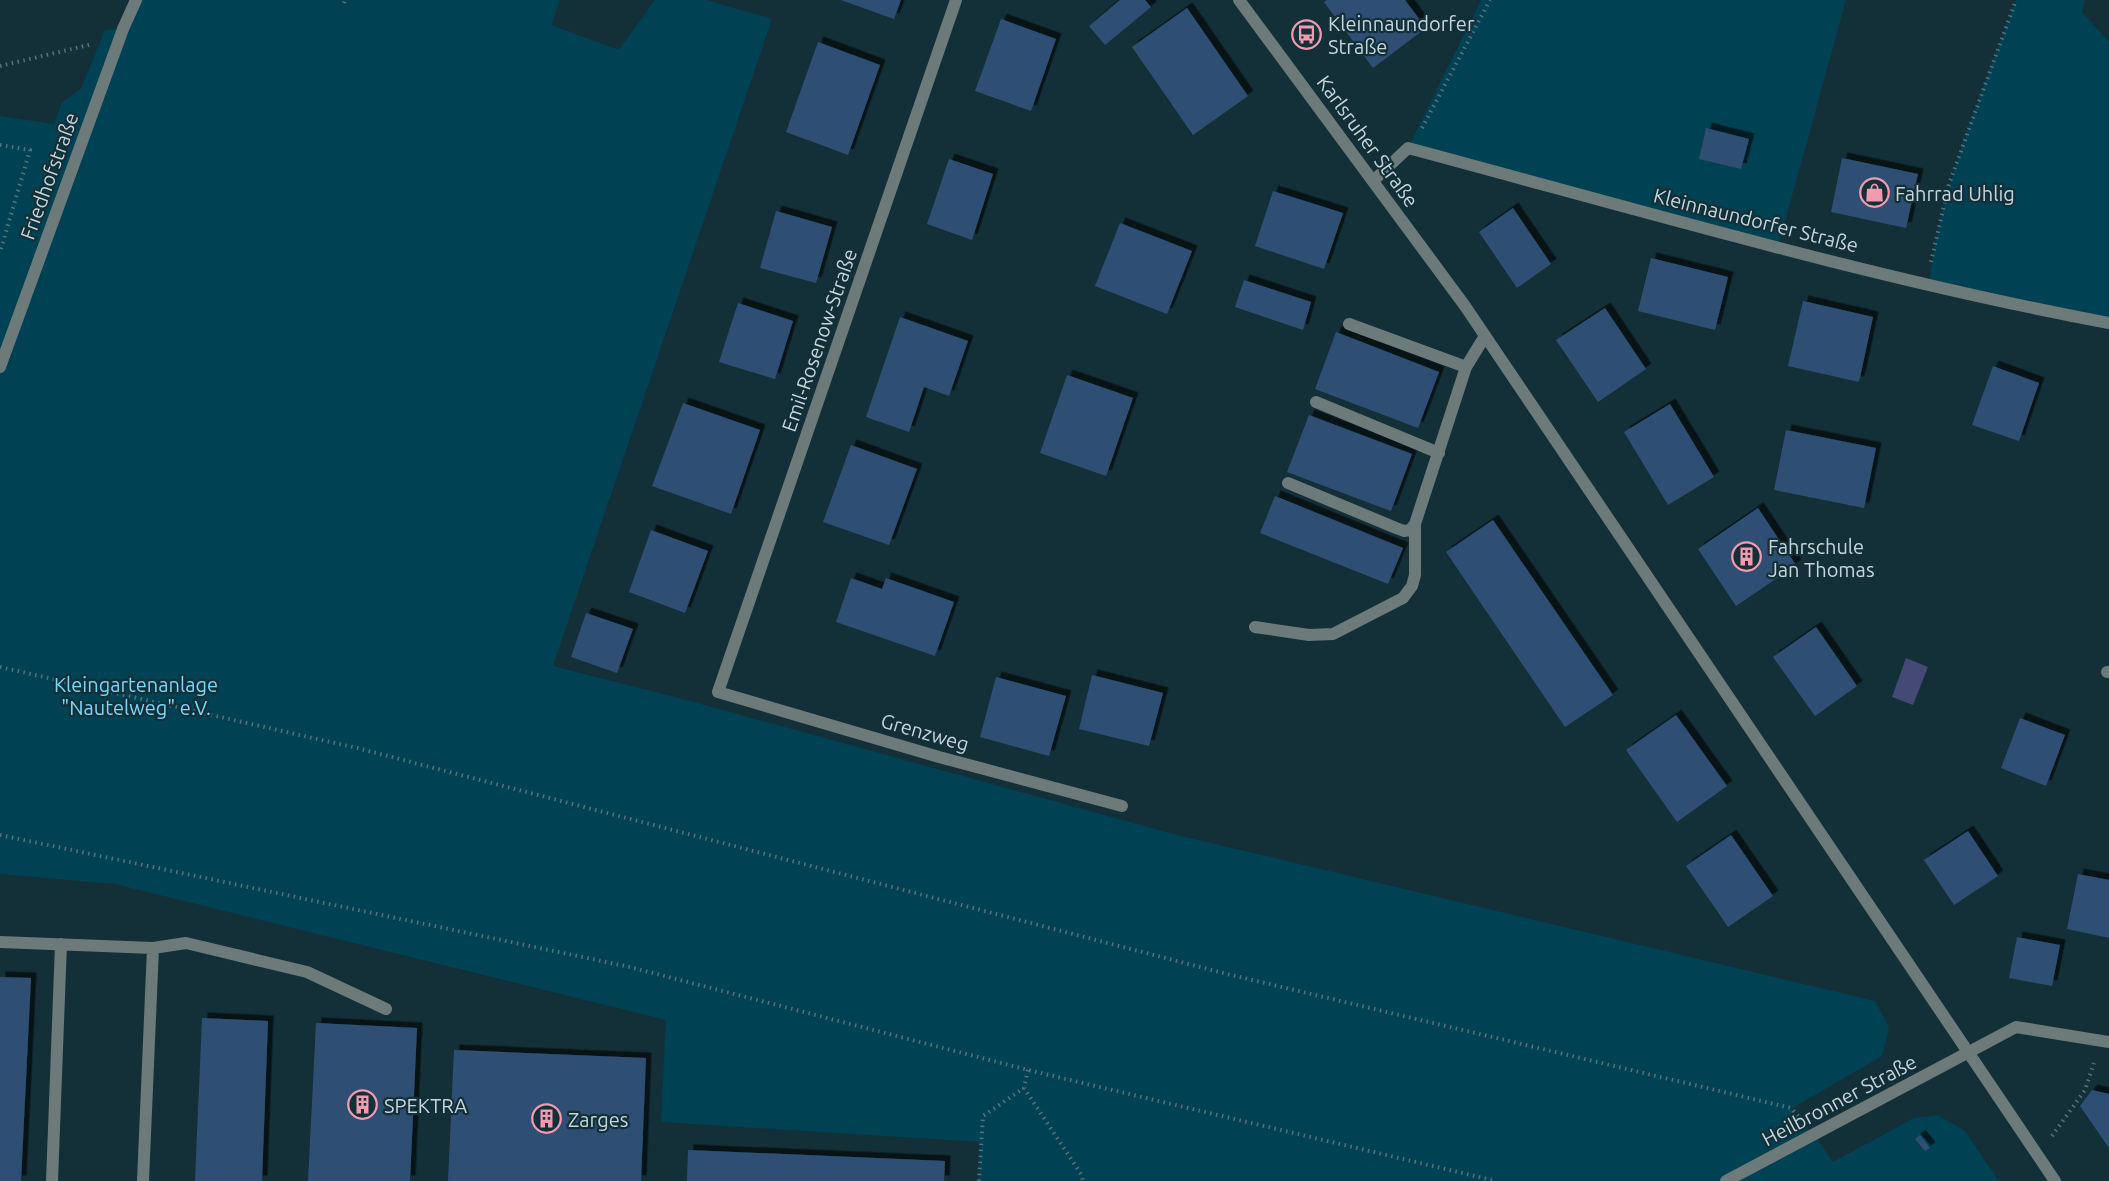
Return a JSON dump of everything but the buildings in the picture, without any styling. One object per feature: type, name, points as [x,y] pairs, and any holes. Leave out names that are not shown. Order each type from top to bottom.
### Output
[{"type":"street","name":"Friedhofstraße","points":[[0,367],[123,29],[136,0]]},
{"type":"street","name":"Emil-Rosenow-Straße","points":[[718,692],[956,0]]},
{"type":"street","name":"Karlsruher Straße","points":[[1239,0],[1465,306],[2055,1181]]},
{"type":"street","points":[[1373,181],[1408,148]]},
{"type":"street","name":"Kleinnaundorfer Straße","points":[[1408,148],[1778,247],[1929,284],[2109,323]]},
{"type":"street","points":[[1349,324],[1466,367]]},
{"type":"street","points":[[1255,627],[1310,635],[1333,634],[1403,598],[1412,586],[1415,575],[1415,524],[1466,367],[1485,336]]},
{"type":"street","points":[[1316,402],[1439,453]]},
{"type":"street","points":[[1288,483],[1404,531],[1410,530],[1415,524]]},
{"type":"street","name":"Grenzweg","points":[[718,692],[939,757],[1122,806]]},
{"type":"street","points":[[0,942],[153,948],[186,943],[307,972],[386,1009]]},
{"type":"street","points":[[52,1181],[61,944]]},
{"type":"street","points":[[143,1181],[153,948]]},
{"type":"street","name":"Heilbronner Straße","points":[[1726,1181],[2020,1027],[2108,1042]]},
{"type":"path","points":[[1408,148],[1423,127],[1490,0]]},
{"type":"path","points":[[1929,284],[1949,184],[2016,0]]},
{"type":"path","points":[[0,66],[100,43]]},
{"type":"path","points":[[0,146],[30,150],[0,252]]},
{"type":"path","points":[[0,667],[357,748],[1227,974],[1791,1108],[1814,1135]]},
{"type":"path","points":[[0,835],[630,967],[1028,1070],[1496,1181]]},
{"type":"path","points":[[2039,1158],[2059,1124],[2085,1090],[2093,1064],[2108,1042]]},
{"type":"path","points":[[979,1181],[983,1116],[1024,1088],[1028,1070]]},
{"type":"path","points":[[1024,1088],[1081,1174],[1083,1181]]},
{"type":"green space","name":"Kleingartenanlage \"Nautelweg\" e.V.","points":[[136,0],[560,0],[551,25],[619,50],[655,0],[706,0],[772,19],[553,666],[679,698],[1177,835],[1875,1001],[1889,1028],[1882,1056],[1791,1109],[1814,1135],[1833,1162],[1914,1118],[1938,1115],[1965,1131],[1999,1181],[979,1181],[980,1142],[661,1122],[666,1020],[115,884],[0,874],[0,116],[54,124],[62,102],[81,89],[105,30],[123,29]]},
{"type":"green space","points":[[1481,0],[1846,0],[1778,247],[1408,148]]},
{"type":"green space","points":[[2016,0],[2085,0],[2082,12],[2109,42],[2109,323],[1929,284],[1935,247],[1953,175]]},
{"type":"shaded area","points":[[1906,658],[1928,667],[1913,705],[1892,697]]},
{"type":"place","name":"Kleinnaundorfer Straße","points":[[1307,34]]},
{"type":"place","name":"Fahrrad Uhlig","points":[[1874,193]]},
{"type":"place","name":"Fahrschule Jan Thomas","points":[[1747,557]]},
{"type":"place","name":"SPEKTRA","points":[[363,1105]]},
{"type":"place","name":"Zarges","points":[[547,1119]]}]
